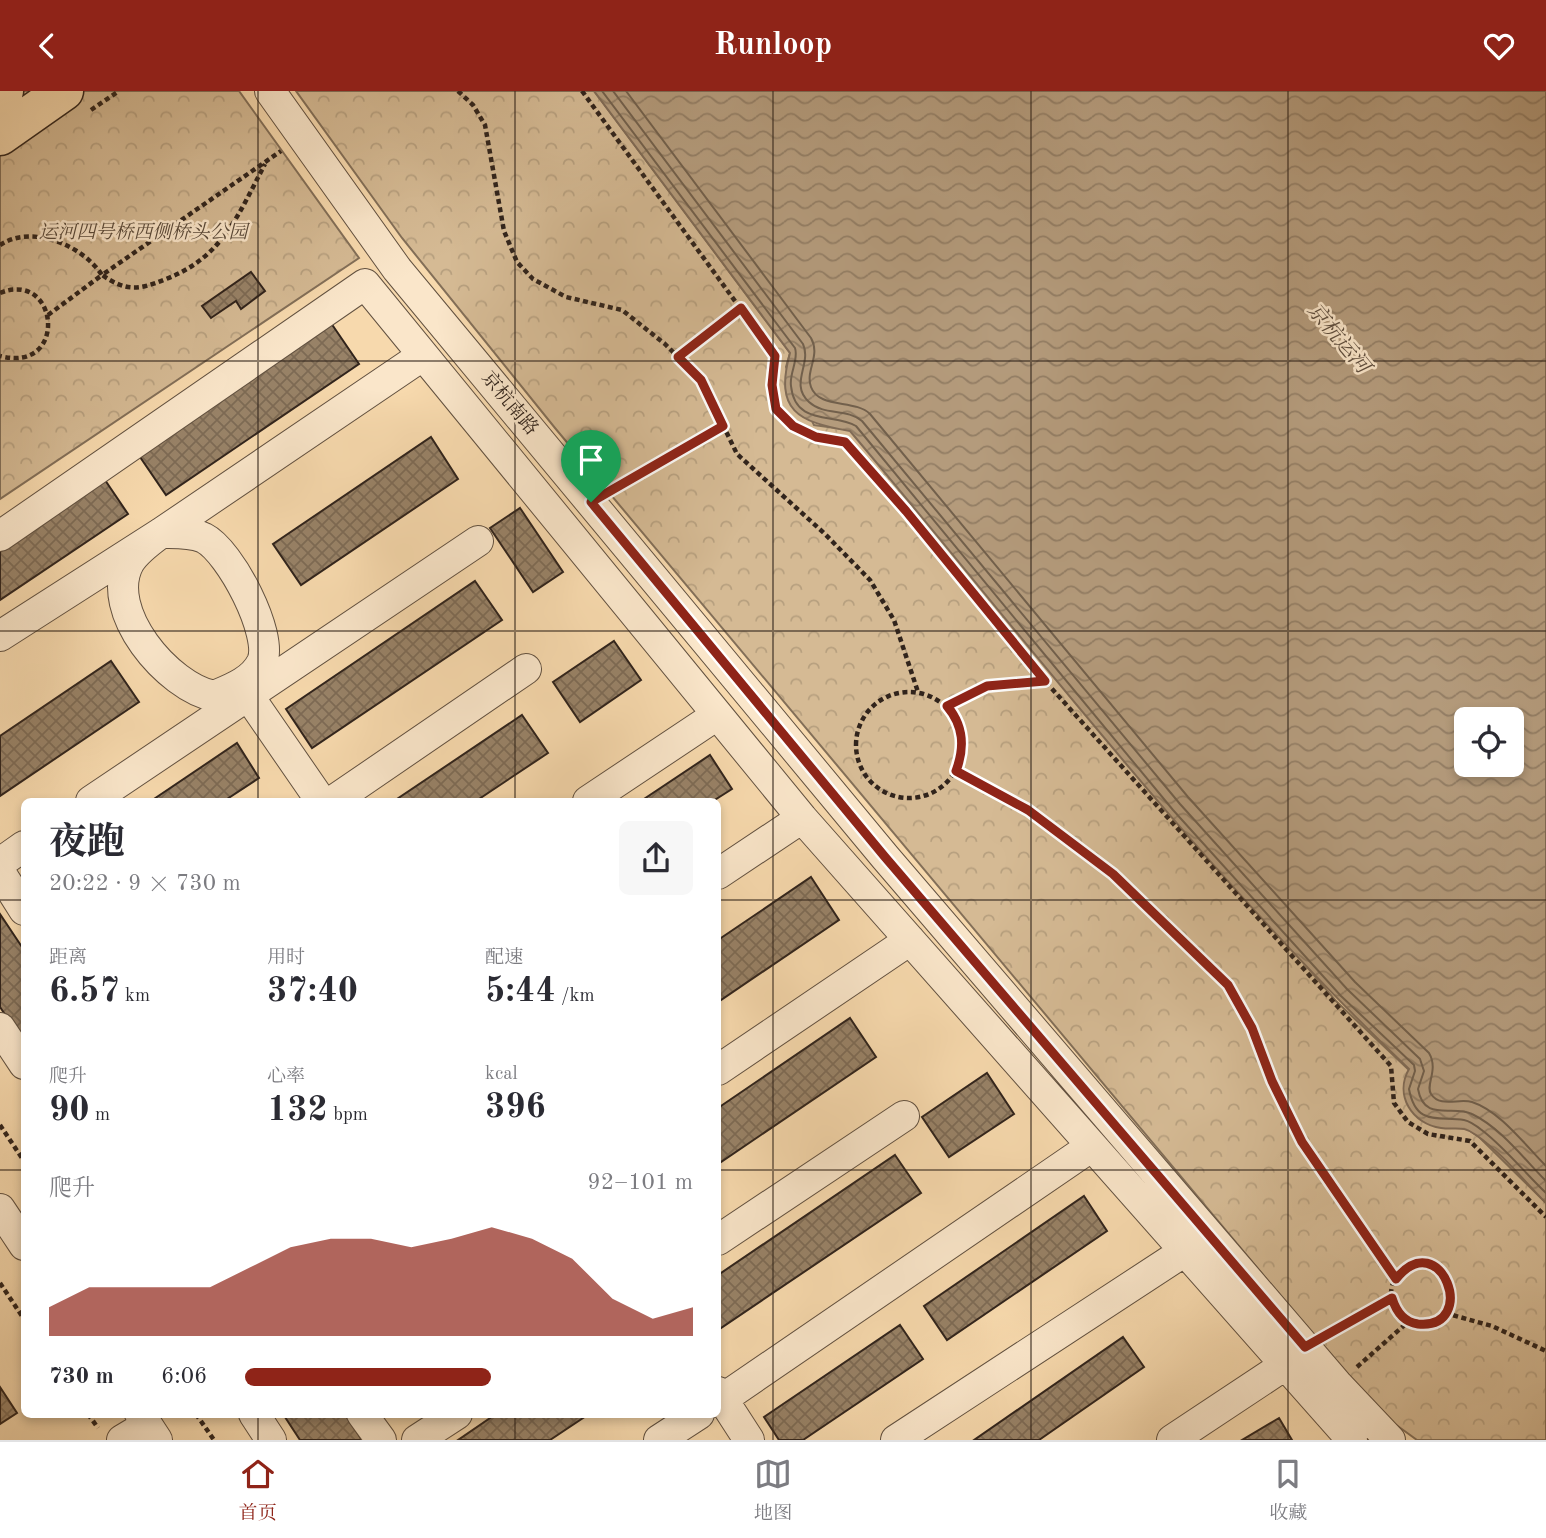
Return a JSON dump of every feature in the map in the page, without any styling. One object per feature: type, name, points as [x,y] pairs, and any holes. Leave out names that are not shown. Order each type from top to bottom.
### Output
[{"type":"main road","points":[[0,136],[64,91]]},
{"type":"street","name":"京杭南路","points":[[270,91],[397,269],[1295,1357],[1337,1384],[1390,1440]]},
{"type":"street","points":[[0,536],[365,283],[802,818],[1185,1251],[1295,1357],[1352,1440]]},
{"type":"street","points":[[0,636],[161,533],[422,356]]},
{"type":"street","points":[[161,533],[185,533],[204,538],[224,553],[242,583],[264,647],[262,661],[244,690],[214,696],[186,686],[170,674],[155,657],[133,623],[124,585],[129,563],[146,544],[161,533]]},
{"type":"street","points":[[95,798],[244,690],[478,541]]},
{"type":"street","points":[[337,798],[526,669]]},
{"type":"street","points":[[244,690],[319,798]]},
{"type":"street","points":[[592,798],[716,715]]},
{"type":"street","points":[[721,872],[802,818]]},
{"type":"street","points":[[0,863],[21,848]]},
{"type":"street","points":[[0,872],[21,905]]},
{"type":"street","points":[[721,1068],[910,940]]},
{"type":"street","points":[[0,1028],[21,1060]]},
{"type":"street","points":[[721,1238],[904,1116]]},
{"type":"street","points":[[721,1397],[1092,1146]]},
{"type":"street","points":[[0,1209],[21,1240]]},
{"type":"street","points":[[896,1440],[1185,1251]]},
{"type":"street","points":[[1172,1440],[1295,1357]]},
{"type":"street","points":[[721,1410],[749,1440]]},
{"type":"street","points":[[257,1418],[271,1440]]},
{"type":"street","points":[[365,1418],[381,1440]]},
{"type":"street","points":[[418,1440],[451,1418]]},
{"type":"street","points":[[659,1440],[691,1418]]},
{"type":"path","points":[[458,91],[473,105],[485,124],[504,231],[517,262],[533,279],[566,297],[622,310],[701,380],[737,454],[748,467],[825,534],[870,580],[894,620],[918,692]]},
{"type":"path","points":[[582,91],[775,356],[772,385],[776,409],[793,426],[804,432],[845,442],[906,511],[1045,681],[1391,1066],[1394,1103],[1408,1122],[1428,1134],[1470,1141],[1546,1217]]},
{"type":"path","points":[[48,315],[303,137]]},
{"type":"path","points":[[0,245],[11,238],[55,239],[93,262],[102,275],[116,284],[141,289],[202,262],[239,214],[266,161]]},
{"type":"path","points":[[0,356],[22,358],[41,347],[49,326],[48,315],[36,296],[14,289],[1,290]]},
{"type":"path","points":[[678,357],[741,308]]},
{"type":"path","points":[[591,502],[723,426]]},
{"type":"path","points":[[947,706],[987,686],[1045,681]]},
{"type":"path","points":[[901,692],[918,692],[947,706],[958,722],[962,755],[956,771],[944,785],[928,795],[911,798],[893,796],[877,787],[864,774],[857,757],[856,739],[861,721],[871,707],[885,697],[901,692]]},
{"type":"path","points":[[956,771],[1028,810],[1113,874],[1228,985],[1252,1028],[1272,1081],[1302,1142],[1396,1279]]},
{"type":"path","points":[[0,1125],[21,1156]]},
{"type":"path","points":[[1430,1265],[1438,1269],[1446,1276],[1451,1294],[1445,1313],[1428,1323],[1409,1321],[1395,1308],[1392,1298],[1396,1279],[1411,1266],[1430,1265]]},
{"type":"path","points":[[0,1283],[21,1314]]},
{"type":"path","points":[[1295,1357],[1392,1298]]},
{"type":"path","points":[[1445,1313],[1492,1326],[1546,1351]]},
{"type":"path","points":[[1337,1384],[1409,1321]]},
{"type":"path","points":[[199,1418],[214,1440]]},
{"type":"green space","name":"运河四号桥西侧桥头公园","points":[[0,91],[239,91],[359,258],[0,499]]},
{"type":"green space","points":[[296,91],[594,91],[790,353],[786,367],[814,425],[850,430],[1336,1001],[1409,1070],[1442,1128],[1464,1127],[1479,1137],[1546,1203],[1546,1440],[1417,1440],[1377,1411],[555,428],[402,238]]},
{"type":"water","name":"京杭运河","points":[[594,91],[1546,91],[1546,1203],[1504,1159],[1476,1135],[1463,1129],[1431,1125],[1414,1114],[1408,1107],[1404,1089],[1409,1069],[1261,917],[1190,838],[850,431],[816,423],[794,410],[788,401],[785,388],[790,353]]},
{"type":"building","points":[[251,272],[265,291],[241,309],[236,301],[211,318],[202,306]]},
{"type":"building","points":[[331,323],[359,364],[166,495],[138,454]]},
{"type":"building","points":[[431,437],[458,479],[301,585],[273,544]]},
{"type":"building","points":[[105,480],[128,514],[0,600],[0,551]]},
{"type":"building","points":[[520,508],[563,572],[533,592],[490,528]]},
{"type":"building","points":[[475,581],[502,620],[312,748],[286,709]]},
{"type":"building","points":[[614,641],[641,680],[580,722],[553,682]]},
{"type":"building","points":[[111,661],[139,702],[0,796],[0,736]]},
{"type":"building","points":[[522,715],[548,753],[480,798],[398,798]]},
{"type":"building","points":[[237,743],[259,778],[229,798],[155,798]]},
{"type":"building","points":[[710,755],[732,789],[718,798],[646,798]]},
{"type":"building","points":[[811,877],[839,920],[721,1000],[721,938]]},
{"type":"building","points":[[0,914],[21,946],[21,1038],[0,1007]]},
{"type":"building","points":[[850,1018],[876,1057],[721,1162],[721,1106]]},
{"type":"building","points":[[987,1073],[1014,1114],[949,1157],[922,1117]]},
{"type":"building","points":[[895,1155],[921,1193],[721,1328],[721,1273]]},
{"type":"building","points":[[1084,1196],[1107,1231],[947,1340],[924,1306]]},
{"type":"building","points":[[900,1325],[923,1359],[803,1440],[779,1440],[764,1417]]},
{"type":"building","points":[[1123,1337],[1144,1367],[1039,1440],[974,1440]]},
{"type":"building","points":[[0,1387],[17,1413],[0,1424]]},
{"type":"building","points":[[286,1418],[348,1418],[362,1440],[300,1440]]},
{"type":"building","points":[[490,1418],[583,1418],[550,1440],[458,1440]]},
{"type":"building","points":[[1279,1418],[1292,1440],[1242,1440]]},
{"type":"route","points":[[741,308],[775,356],[772,385],[776,409],[793,426],[816,437],[845,442],[906,511],[1045,681],[987,686],[947,706],[958,722],[962,738],[962,755],[956,771],[1028,810],[1113,874],[1193,948],[1228,985],[1252,1028],[1272,1081],[1302,1142],[1364,1236],[1396,1279],[1402,1271],[1420,1264],[1430,1265],[1446,1276],[1451,1294],[1445,1313],[1428,1323],[1418,1324],[1401,1316],[1392,1298],[1305,1347],[885,857],[591,502],[723,426],[701,380],[678,357],[741,308]]}]
